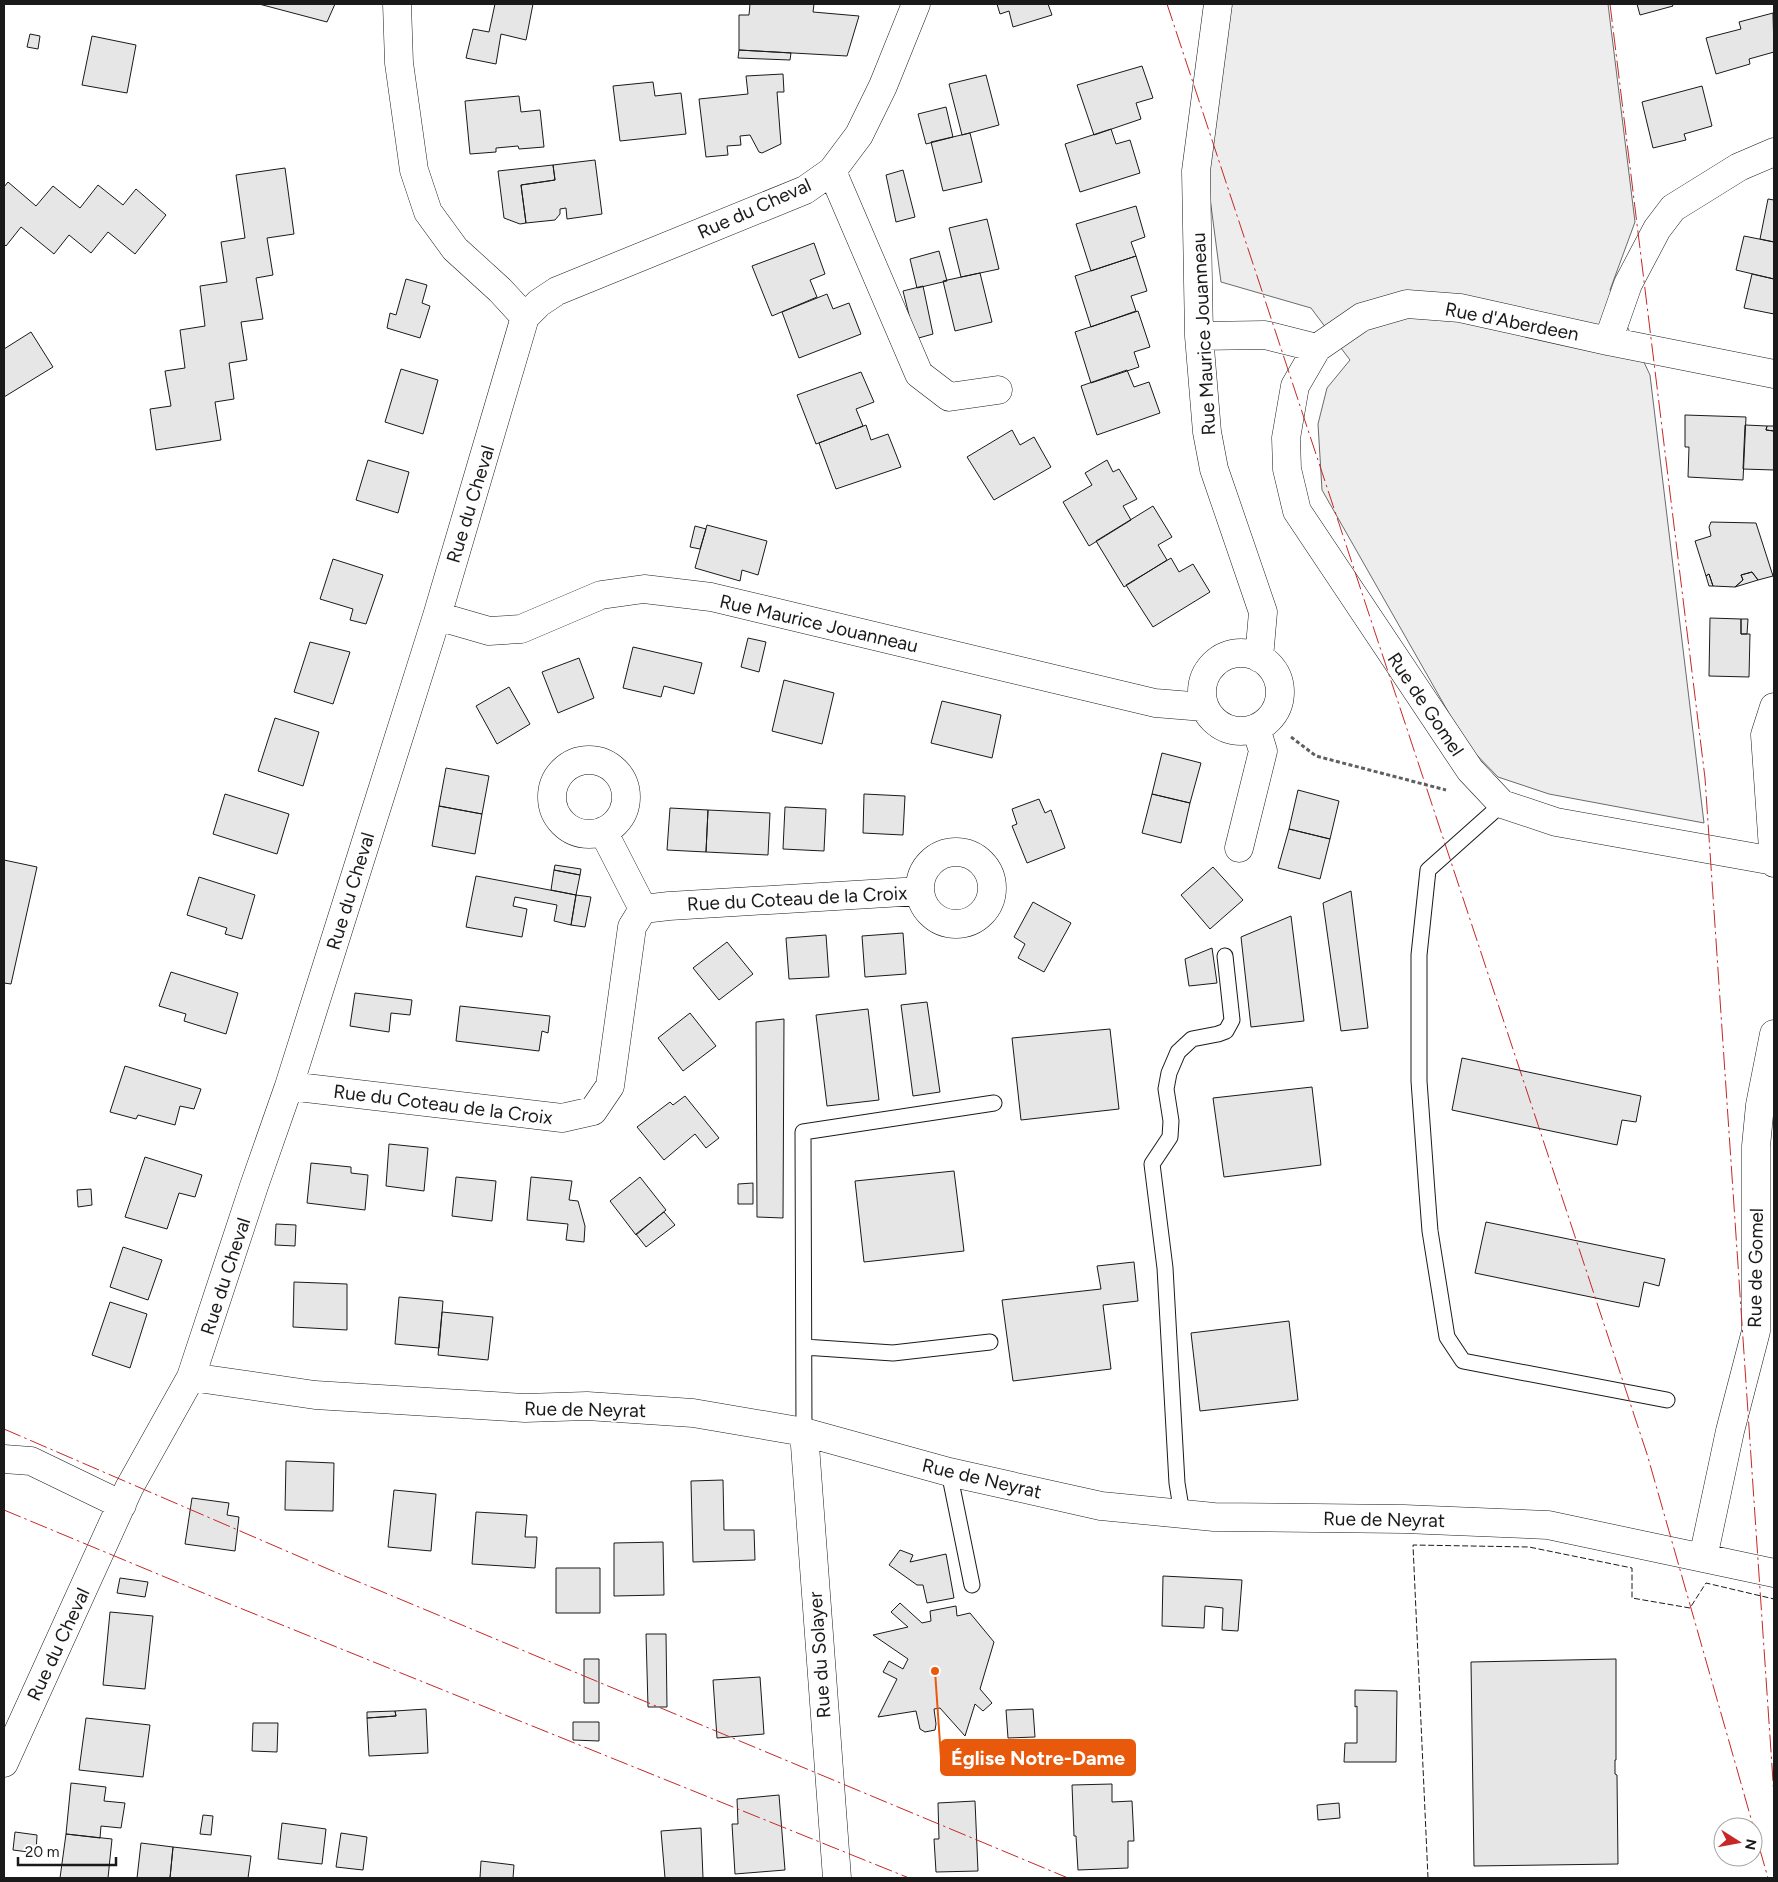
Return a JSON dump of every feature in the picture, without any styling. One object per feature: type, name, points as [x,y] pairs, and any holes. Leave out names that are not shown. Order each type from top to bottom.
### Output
[{"type":"street","points":[[397,4],[400,63],[414,170],[428,212],[455,249],[525,316]]},
{"type":"street","name":"Rue du Cheval","points":[[4,1763],[129,1488],[191,1377],[289,1086],[437,616],[525,316],[539,302],[557,291],[805,190],[832,171],[859,135],[883,86],[916,4]]},
{"type":"street","name":"Rue Maurice Jouanneau","points":[[1218,4],[1196,171],[1199,336],[1207,432],[1214,469],[1263,612],[1259,658]]},
{"type":"street","points":[[1608,341],[1628,284],[1657,228],[1673,208],[1739,167],[1774,152]]},
{"type":"street","name":"Rue du Cheval","points":[[832,171],[919,374],[949,397],[998,390]]},
{"type":"street","name":"Rue d'Aberdeen","points":[[1317,348],[1362,317],[1406,304],[1460,308],[1608,341],[1774,374]]},
{"type":"street","points":[[1199,336],[1265,335],[1317,348]]},
{"type":"street","name":"Rue de Gomel","points":[[1317,348],[1295,386],[1286,438],[1287,469],[1298,510],[1470,770],[1502,804],[1556,822],[1774,861]]},
{"type":"street","name":"Rue Maurice Jouanneau","points":[[437,616],[488,631],[522,629],[601,595],[644,589],[711,598],[1155,703],[1204,707]]},
{"type":"street","points":[[1232,654],[1246,654],[1259,658],[1276,674],[1279,698],[1276,710],[1263,724],[1244,732],[1232,731],[1220,726],[1211,718],[1204,707],[1201,694],[1203,680],[1209,668],[1220,659],[1232,654]]},
{"type":"street","points":[[1774,707],[1765,735],[1774,861]]},
{"type":"street","points":[[1238,848],[1263,751],[1263,724]]},
{"type":"street","points":[[603,831],[643,909]]},
{"type":"street","name":"Rue du Coteau de la Croix","points":[[289,1086],[562,1118],[593,1112],[610,1086],[632,927],[643,909],[920,890]]},
{"type":"street","name":"Rue de Gomel","points":[[1703,1558],[1730,1431],[1756,1331],[1756,1146],[1760,1105],[1774,1034]]},
{"type":"street","name":"Rue de Neyrat","points":[[191,1377],[315,1396],[525,1408],[587,1406],[692,1413],[804,1432],[949,1472],[1101,1506],[1214,1517],[1404,1519],[1548,1524],[1774,1573]]},
{"type":"street","name":"Rue du Solayer","points":[[804,1432],[837,1878]]},
{"type":"street","points":[[4,1459],[31,1460],[122,1505]]},
{"type":"lane","points":[[1502,804],[1428,870],[1419,955],[1419,1081],[1427,1192],[1430,1231],[1447,1337],[1463,1361],[1667,1400]]},
{"type":"lane","points":[[1182,1514],[1177,1483],[1164,1268],[1152,1164],[1170,1137],[1171,1121],[1166,1089],[1169,1073],[1178,1052],[1192,1038],[1226,1031],[1232,1020],[1225,956]]},
{"type":"lane","points":[[804,1432],[803,1132],[994,1103]]},
{"type":"lane","points":[[804,1347],[893,1353],[990,1342]]},
{"type":"lane","points":[[949,1472],[972,1585]]},
{"type":"path","points":[[1263,724],[1316,756],[1446,790]]},
{"type":"shaded area","points":[[1229,4],[1608,4],[1635,222],[1610,290],[1650,375],[1704,823],[1549,794],[1498,777],[1467,745],[1322,490],[1318,424],[1327,388],[1350,360],[1311,308],[1221,282],[1207,175]]},
{"type":"building","points":[[259,4],[335,4],[327,22]]},
{"type":"building","points":[[495,4],[533,4],[526,40],[501,34],[496,64],[466,58],[473,29],[489,32]]},
{"type":"building","points":[[750,4],[814,4],[813,12],[859,16],[847,56],[739,50],[739,15],[749,15]]},
{"type":"building","points":[[997,4],[1048,4],[1052,15],[1013,27],[1009,11],[1000,14]]},
{"type":"building","points":[[1637,4],[1672,4],[1673,6],[1640,15]]},
{"type":"building","points":[[1773,13],[1774,52],[1749,59],[1750,64],[1716,74],[1706,38],[1741,29],[1739,22]]},
{"type":"building","points":[[30,34],[40,36],[38,49],[27,47]]},
{"type":"building","points":[[92,36],[136,45],[127,93],[82,85]]},
{"type":"building","points":[[739,50],[791,53],[790,60],[738,58]]},
{"type":"building","points":[[1142,66],[1153,98],[1136,103],[1141,119],[1094,135],[1077,85]]},
{"type":"building","points":[[783,74],[784,92],[777,92],[781,144],[762,153],[759,152],[750,135],[740,136],[741,145],[727,146],[728,155],[706,157],[699,99],[748,94],[746,76]]},
{"type":"building","points":[[986,75],[999,125],[962,135],[949,84]]},
{"type":"building","points":[[653,82],[655,96],[681,93],[686,134],[620,141],[613,86]]},
{"type":"building","points":[[1702,86],[1712,126],[1684,134],[1686,140],[1653,148],[1642,102]]},
{"type":"building","points":[[519,96],[521,112],[540,110],[544,147],[519,149],[518,146],[496,148],[496,152],[470,154],[465,101]]},
{"type":"building","points":[[946,107],[953,137],[926,144],[918,114]]},
{"type":"building","points":[[1111,129],[1116,144],[1130,140],[1140,173],[1080,192],[1065,144]]},
{"type":"building","points":[[970,133],[982,182],[943,191],[931,142]]},
{"type":"building","points":[[595,160],[602,214],[567,219],[566,208],[560,209],[560,214],[555,220],[526,223],[521,185],[555,180],[553,165]]},
{"type":"building","points":[[553,165],[555,180],[521,185],[526,223],[520,224],[504,218],[498,171]]},
{"type":"building","points":[[285,168],[294,234],[267,238],[273,275],[256,278],[263,319],[241,322],[247,360],[229,363],[234,399],[215,402],[221,440],[156,450],[150,409],[171,406],[165,371],[185,368],[180,330],[205,326],[200,286],[227,282],[221,242],[245,238],[236,175]]},
{"type":"building","points":[[903,170],[915,217],[896,222],[886,175]]},
{"type":"building","points":[[8,182],[36,206],[53,186],[80,208],[98,185],[123,205],[136,189],[166,215],[135,254],[108,232],[91,253],[69,235],[54,254],[21,227],[6,246],[4,244],[4,187]]},
{"type":"building","points":[[1768,199],[1774,200],[1774,242],[1760,239]]},
{"type":"building","points":[[1136,206],[1145,237],[1131,242],[1136,256],[1091,271],[1076,224]]},
{"type":"building","points":[[987,219],[999,269],[961,277],[949,228]]},
{"type":"building","points":[[1744,236],[1774,242],[1774,279],[1736,270]]},
{"type":"building","points":[[814,243],[825,274],[810,280],[817,297],[772,316],[752,266]]},
{"type":"building","points":[[939,251],[947,281],[917,288],[910,259]]},
{"type":"building","points":[[1136,256],[1147,291],[1131,296],[1136,311],[1091,327],[1075,276]]},
{"type":"building","points":[[980,273],[992,322],[955,331],[943,281]]},
{"type":"building","points":[[1752,274],[1774,279],[1774,314],[1744,308]]},
{"type":"building","points":[[406,279],[427,285],[422,303],[430,306],[420,338],[387,328],[390,313],[396,315]]},
{"type":"building","points":[[923,286],[933,334],[915,339],[903,291]]},
{"type":"building","points":[[827,294],[833,309],[849,303],[861,334],[799,358],[782,312]]},
{"type":"building","points":[[1138,311],[1150,347],[1134,352],[1139,367],[1091,383],[1075,332]]},
{"type":"building","points":[[31,332],[53,367],[4,397],[4,349]]},
{"type":"building","points":[[401,369],[438,380],[423,434],[385,422]]},
{"type":"building","points":[[1127,370],[1134,387],[1149,382],[1160,413],[1097,435],[1081,386]]},
{"type":"building","points":[[861,372],[874,402],[856,409],[863,426],[816,444],[797,395]]},
{"type":"building","points":[[1685,415],[1746,417],[1743,480],[1688,477],[1689,447],[1685,447]]},
{"type":"building","points":[[866,425],[871,440],[888,434],[901,467],[836,489],[819,443]]},
{"type":"building","points":[[1745,425],[1767,426],[1766,430],[1774,431],[1774,470],[1743,469]]},
{"type":"building","points":[[1767,426],[1774,426],[1774,431],[1766,430]]},
{"type":"building","points":[[1012,430],[1020,445],[1034,437],[1051,467],[994,500],[967,457]]},
{"type":"building","points":[[368,460],[409,472],[398,513],[356,500]]},
{"type":"building","points":[[1107,460],[1113,472],[1119,469],[1137,499],[1123,506],[1131,520],[1089,546],[1063,502],[1092,485],[1085,473]]},
{"type":"building","points":[[1153,506],[1172,537],[1158,545],[1167,560],[1124,587],[1096,541]]},
{"type":"building","points":[[1711,522],[1756,523],[1773,576],[1758,580],[1752,572],[1741,575],[1743,580],[1735,587],[1713,586],[1709,574],[1706,576],[1695,541],[1711,536],[1709,527]]},
{"type":"building","points":[[707,525],[767,541],[758,575],[742,570],[740,581],[695,568]]},
{"type":"building","points":[[695,526],[706,529],[700,549],[690,547]]},
{"type":"building","points":[[1171,558],[1179,572],[1193,564],[1210,592],[1153,627],[1126,585]]},
{"type":"building","points":[[333,559],[383,575],[366,624],[350,620],[353,609],[320,599]]},
{"type":"building","points":[[1752,572],[1758,580],[1735,587],[1743,580],[1741,575]]},
{"type":"building","points":[[1709,574],[1713,586],[1709,586],[1706,576]]},
{"type":"building","points":[[1710,618],[1741,619],[1741,634],[1750,634],[1749,677],[1709,676]]},
{"type":"building","points":[[1741,619],[1748,619],[1747,634],[1741,634]]},
{"type":"building","points":[[748,638],[766,642],[759,672],[741,667]]},
{"type":"building","points":[[310,642],[350,652],[333,704],[294,692]]},
{"type":"building","points":[[633,647],[702,663],[694,694],[664,686],[661,697],[623,688]]},
{"type":"building","points":[[579,658],[594,698],[558,713],[542,672]]},
{"type":"building","points":[[784,680],[834,693],[822,744],[772,731]]},
{"type":"building","points":[[509,687],[530,724],[497,744],[476,706]]},
{"type":"building","points":[[942,701],[1001,715],[992,758],[931,743]]},
{"type":"building","points":[[275,718],[319,732],[303,786],[258,771]]},
{"type":"building","points":[[1162,753],[1201,763],[1190,803],[1152,794]]},
{"type":"building","points":[[446,768],[489,776],[482,814],[439,806]]},
{"type":"building","points":[[1298,790],[1339,801],[1330,839],[1289,829]]},
{"type":"building","points":[[225,794],[289,814],[277,854],[213,834]]},
{"type":"building","points":[[864,794],[905,796],[903,835],[863,833]]},
{"type":"building","points":[[1152,794],[1190,803],[1181,843],[1142,833]]},
{"type":"building","points":[[1039,799],[1045,813],[1051,810],[1065,848],[1027,863],[1012,826],[1017,824],[1012,809]]},
{"type":"building","points":[[439,806],[482,814],[475,854],[432,846]]},
{"type":"building","points":[[785,807],[826,809],[824,851],[783,849]]},
{"type":"building","points":[[670,808],[708,810],[706,852],[667,850]]},
{"type":"building","points":[[708,810],[770,813],[768,855],[706,852]]},
{"type":"building","points":[[1289,829],[1330,839],[1320,879],[1278,868]]},
{"type":"building","points":[[4,860],[37,867],[11,984],[4,983]]},
{"type":"building","points":[[555,865],[581,869],[580,875],[554,870]]},
{"type":"building","points":[[1213,867],[1243,900],[1210,929],[1181,895]]},
{"type":"building","points":[[554,870],[580,875],[576,895],[551,890]]},
{"type":"building","points":[[476,876],[576,895],[571,925],[554,921],[557,905],[515,897],[513,906],[527,909],[522,937],[466,927]]},
{"type":"building","points":[[199,877],[255,895],[242,939],[225,934],[227,928],[187,915]]},
{"type":"building","points":[[1351,891],[1368,1028],[1341,1031],[1323,903]]},
{"type":"building","points":[[576,895],[591,897],[585,927],[571,925]]},
{"type":"building","points":[[1033,902],[1071,923],[1044,972],[1018,958],[1025,944],[1014,937]]},
{"type":"building","points":[[1291,916],[1304,1021],[1251,1027],[1241,937]]},
{"type":"building","points":[[903,933],[906,974],[865,977],[862,936]]},
{"type":"building","points":[[826,935],[829,977],[789,979],[786,938]]},
{"type":"building","points":[[727,942],[753,974],[719,1000],[693,968]]},
{"type":"building","points":[[1212,948],[1217,983],[1189,986],[1185,959]]},
{"type":"building","points":[[171,972],[238,993],[226,1034],[184,1021],[186,1014],[159,1006]]},
{"type":"building","points":[[355,993],[412,1000],[410,1015],[391,1013],[389,1032],[350,1026]]},
{"type":"building","points":[[927,1002],[940,1092],[913,1096],[901,1005]]},
{"type":"building","points":[[460,1006],[550,1016],[548,1033],[542,1031],[539,1051],[456,1041]]},
{"type":"building","points":[[868,1009],[879,1100],[827,1106],[816,1015]]},
{"type":"building","points":[[690,1013],[716,1046],[683,1071],[658,1038]]},
{"type":"building","points":[[784,1019],[783,1218],[757,1217],[756,1022]]},
{"type":"building","points":[[1110,1029],[1119,1109],[1021,1120],[1012,1038]]},
{"type":"building","points":[[1462,1058],[1641,1096],[1636,1122],[1622,1120],[1617,1145],[1452,1110]]},
{"type":"building","points":[[125,1066],[201,1089],[194,1109],[180,1106],[175,1125],[138,1115],[136,1119],[110,1112]]},
{"type":"building","points":[[1312,1087],[1321,1165],[1224,1177],[1213,1098]]},
{"type":"building","points":[[685,1096],[719,1138],[706,1148],[695,1134],[664,1160],[637,1127],[670,1102],[673,1105]]},
{"type":"building","points":[[389,1144],[428,1148],[424,1191],[386,1186]]},
{"type":"building","points":[[145,1157],[202,1175],[195,1197],[179,1193],[167,1229],[125,1217]]},
{"type":"building","points":[[311,1163],[351,1167],[351,1173],[368,1175],[365,1210],[307,1203]]},
{"type":"building","points":[[954,1171],[964,1251],[864,1262],[855,1181]]},
{"type":"building","points":[[456,1177],[496,1181],[492,1221],[452,1216]]},
{"type":"building","points":[[531,1177],[572,1181],[569,1200],[578,1201],[585,1226],[584,1242],[566,1240],[568,1224],[527,1220]]},
{"type":"building","points":[[640,1177],[666,1210],[636,1235],[610,1201]]},
{"type":"building","points":[[753,1183],[753,1204],[738,1204],[738,1184]]},
{"type":"building","points":[[91,1189],[92,1205],[78,1207],[77,1190]]},
{"type":"building","points":[[664,1212],[675,1225],[646,1247],[636,1234]]},
{"type":"building","points":[[1486,1222],[1665,1259],[1659,1286],[1644,1282],[1639,1307],[1475,1273]]},
{"type":"building","points":[[276,1224],[296,1225],[295,1246],[275,1245]]},
{"type":"building","points":[[123,1247],[162,1260],[148,1300],[110,1287]]},
{"type":"building","points":[[1134,1262],[1138,1301],[1103,1305],[1111,1369],[1013,1381],[1002,1300],[1101,1289],[1097,1266]]},
{"type":"building","points":[[294,1282],[347,1284],[347,1330],[293,1327]]},
{"type":"building","points":[[399,1297],[443,1301],[439,1348],[395,1344]]},
{"type":"building","points":[[110,1302],[147,1314],[130,1368],[92,1355]]},
{"type":"building","points":[[442,1312],[493,1317],[488,1360],[438,1355]]},
{"type":"building","points":[[1289,1321],[1298,1400],[1200,1411],[1191,1333]]},
{"type":"building","points":[[286,1461],[334,1463],[333,1511],[285,1510]]},
{"type":"building","points":[[723,1480],[724,1530],[754,1530],[755,1560],[693,1562],[691,1481]]},
{"type":"building","points":[[394,1490],[436,1494],[431,1551],[388,1547]]},
{"type":"building","points":[[192,1498],[229,1503],[227,1515],[239,1517],[235,1551],[185,1544]]},
{"type":"building","points":[[476,1512],[527,1515],[525,1537],[537,1537],[535,1568],[472,1564]]},
{"type":"building","points":[[663,1542],[664,1595],[614,1596],[614,1543]]},
{"type":"building","points":[[900,1550],[913,1555],[910,1562],[946,1554],[954,1598],[927,1603],[923,1585],[917,1585],[889,1565]]},
{"type":"building","points":[[556,1568],[600,1568],[600,1613],[556,1613]]},
{"type":"building","points":[[1163,1576],[1242,1580],[1238,1631],[1222,1630],[1223,1608],[1205,1606],[1204,1628],[1162,1626]]},
{"type":"building","points":[[120,1578],[148,1582],[145,1597],[117,1593]]},
{"type":"building","points":[[900,1603],[922,1623],[931,1621],[930,1611],[956,1606],[957,1616],[970,1613],[994,1642],[980,1689],[992,1703],[983,1711],[975,1704],[965,1736],[940,1708],[934,1709],[935,1730],[925,1732],[920,1729],[916,1711],[878,1717],[897,1679],[883,1672],[889,1661],[903,1669],[908,1659],[873,1635],[908,1627],[891,1612]]},
{"type":"building","points":[[110,1612],[153,1616],[145,1689],[103,1685]]},
{"type":"building","points":[[646,1634],[666,1634],[667,1707],[648,1707]]},
{"type":"building","points":[[584,1659],[599,1659],[599,1703],[584,1703]]},
{"type":"building","points":[[1616,1659],[1615,1774],[1617,1775],[1618,1864],[1474,1866],[1471,1662]]},
{"type":"building","points":[[760,1677],[764,1734],[717,1738],[713,1680]]},
{"type":"building","points":[[1355,1690],[1397,1691],[1396,1762],[1344,1762],[1345,1743],[1357,1743]]},
{"type":"building","points":[[426,1709],[428,1753],[369,1756],[367,1718],[396,1716],[395,1711]]},
{"type":"building","points":[[1033,1709],[1035,1737],[1008,1738],[1006,1710]]},
{"type":"building","points":[[395,1711],[396,1716],[367,1718],[367,1712]]},
{"type":"building","points":[[86,1718],[150,1725],[143,1777],[79,1770]]},
{"type":"building","points":[[573,1722],[599,1722],[599,1741],[573,1740]]},
{"type":"building","points":[[253,1723],[278,1723],[277,1752],[252,1751]]},
{"type":"building","points":[[71,1783],[106,1787],[104,1801],[125,1803],[121,1828],[101,1826],[100,1838],[66,1834]]},
{"type":"building","points":[[1112,1784],[1112,1802],[1132,1801],[1134,1841],[1128,1841],[1128,1868],[1078,1870],[1076,1836],[1074,1836],[1072,1785]]},
{"type":"building","points":[[779,1795],[785,1870],[735,1874],[732,1824],[738,1824],[737,1799]]},
{"type":"building","points":[[975,1801],[978,1871],[936,1872],[934,1839],[939,1839],[938,1803]]},
{"type":"building","points":[[1339,1803],[1340,1818],[1318,1820],[1317,1805]]},
{"type":"building","points":[[203,1815],[213,1816],[211,1835],[200,1834]]},
{"type":"building","points":[[282,1823],[326,1829],[322,1864],[278,1859]]},
{"type":"building","points":[[701,1828],[703,1878],[665,1878],[661,1831]]},
{"type":"building","points":[[15,1832],[37,1835],[36,1853],[13,1850]]},
{"type":"building","points":[[341,1833],[367,1837],[363,1870],[336,1867]]},
{"type":"building","points":[[66,1834],[112,1839],[108,1878],[60,1878]]},
{"type":"building","points":[[141,1843],[173,1847],[170,1878],[137,1878]]},
{"type":"building","points":[[173,1847],[251,1856],[248,1878],[170,1878]]},
{"type":"building","points":[[481,1861],[514,1865],[513,1878],[480,1878]]},
{"type":"fence","points":[[1428,1878],[1413,1545],[1529,1547],[1632,1568],[1632,1598],[1690,1608],[1706,1583],[1774,1599]]},
{"type":"power","points":[[1167,4],[1647,1454],[1768,1878]]},
{"type":"power","points":[[1610,4],[1705,778],[1774,1796]]},
{"type":"power","points":[[4,1429],[335,1572],[1068,1878]]},
{"type":"power","points":[[4,1510],[225,1602],[909,1878]]},
{"type":"place","name":"Église Notre-Dame","points":[[935,1671]]}]
